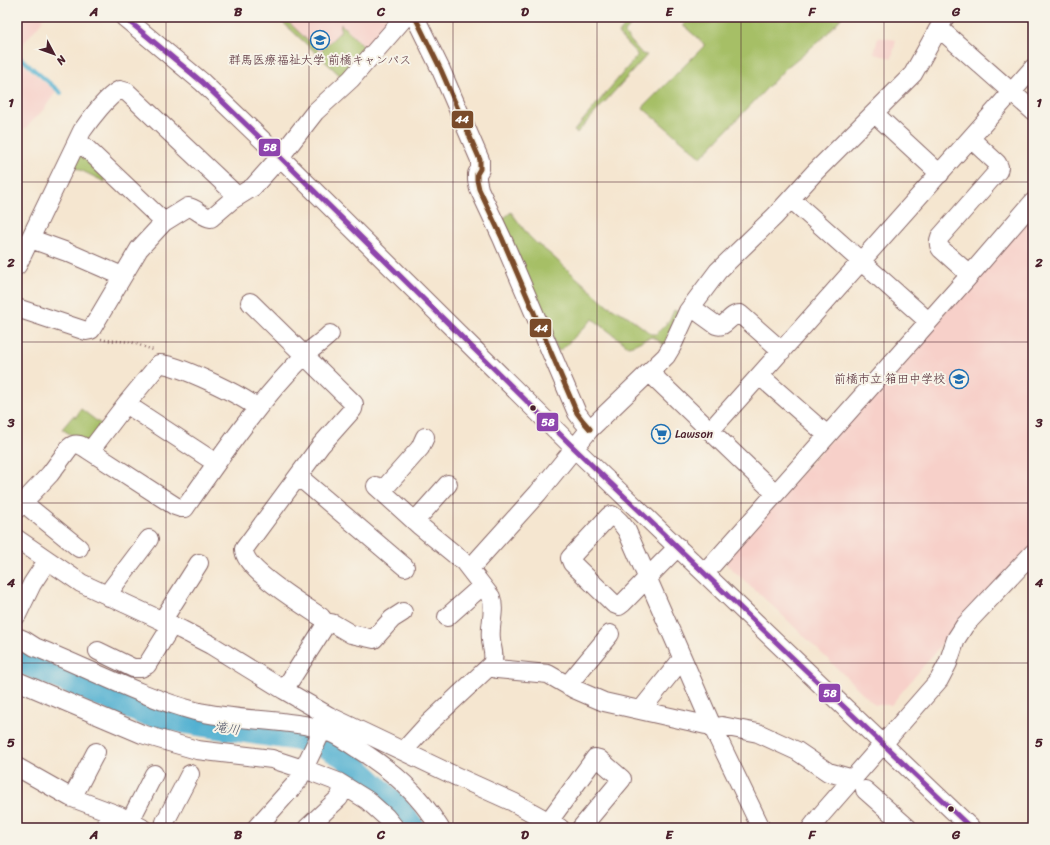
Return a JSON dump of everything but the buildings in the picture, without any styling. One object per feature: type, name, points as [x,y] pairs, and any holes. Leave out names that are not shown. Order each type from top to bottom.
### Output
[{"type":"street","points":[[124,17],[202,82],[280,157],[574,448],[971,828]]},
{"type":"street","points":[[17,308],[86,331],[91,330],[139,249],[164,222],[188,207],[195,208],[206,217],[212,218],[237,197],[253,187],[280,157],[315,112],[351,78],[406,17],[441,70],[480,160],[480,169],[477,174],[479,189],[502,238],[577,413],[590,429]]},
{"type":"street","points":[[469,568],[538,493],[590,429],[669,352],[684,318],[718,271],[760,232],[815,172],[913,74],[942,22],[1033,111]]},
{"type":"street","points":[[710,431],[1033,68]]},
{"type":"street","points":[[17,266],[88,121],[114,93],[120,90],[124,90],[234,192],[237,197]]},
{"type":"street","points":[[874,113],[940,174]]},
{"type":"street","points":[[970,275],[941,249],[938,245],[938,241],[998,171],[999,167],[997,163],[971,139]]},
{"type":"street","points":[[77,142],[84,146],[164,222]]},
{"type":"street","points":[[791,199],[928,321]]},
{"type":"street","points":[[705,573],[1033,202]]},
{"type":"street","points":[[31,239],[67,252],[122,276]]},
{"type":"street","points":[[250,302],[353,402],[354,407],[325,441],[245,546],[244,552],[250,563],[277,587],[321,617],[325,622],[284,690]]},
{"type":"street","points":[[691,307],[716,326],[723,325],[733,315],[740,314],[782,351]]},
{"type":"street","points":[[79,548],[31,509],[21,505],[50,474],[72,445],[78,444],[176,506],[185,508],[257,408],[305,356],[330,334]]},
{"type":"street","points":[[90,451],[156,366],[164,363],[234,393],[257,408]]},
{"type":"street","points":[[649,372],[775,493]]},
{"type":"street","points":[[760,376],[827,435]]},
{"type":"street","points":[[126,404],[216,463]]},
{"type":"street","points":[[405,752],[428,724],[492,664],[495,656],[490,634],[493,604],[491,597],[464,562],[415,521],[379,488],[420,448],[425,437]]},
{"type":"street","points":[[298,476],[404,567]]},
{"type":"street","points":[[415,521],[448,484]]},
{"type":"street","points":[[678,547],[647,579],[623,603],[617,606],[572,563],[570,558],[609,516],[612,515],[624,526],[627,531],[647,579],[682,659],[717,726],[761,828]]},
{"type":"street","points":[[17,539],[81,584],[167,623],[232,657],[284,690],[324,727],[389,770],[417,796],[440,828]]},
{"type":"street","points":[[109,597],[112,588],[149,539]]},
{"type":"street","points":[[811,828],[821,815],[859,785],[883,744],[939,680],[948,663],[951,651],[959,633],[965,625],[1033,553]]},
{"type":"street","points":[[17,615],[32,584],[47,561]]},
{"type":"street","points":[[98,651],[133,668],[145,667],[199,563]]},
{"type":"street","points":[[447,617],[482,586]]},
{"type":"street","points":[[324,625],[331,623],[351,634],[368,639],[374,639],[392,619],[403,612]]},
{"type":"street","points":[[568,686],[610,634]]},
{"type":"street","points":[[17,637],[35,647],[160,701],[210,714],[324,727],[405,752],[513,802],[554,824],[596,758],[599,759],[622,779],[581,828]]},
{"type":"street","points":[[640,710],[682,659]]},
{"type":"street","points":[[490,666],[497,669],[548,674],[568,686],[604,702],[666,717],[758,733],[797,751],[828,772],[859,785],[908,828]]},
{"type":"street","points":[[17,681],[142,734],[197,750],[272,759],[305,767],[344,786],[367,800],[386,817],[395,828]]},
{"type":"street","points":[[256,828],[298,781],[324,727]]},
{"type":"street","points":[[72,798],[96,752]]},
{"type":"street","points":[[17,767],[108,820],[136,825],[154,774]]},
{"type":"street","points":[[164,828],[165,822],[190,774]]},
{"type":"street","points":[[307,828],[339,798],[344,786]]},
{"type":"shaded area","points":[[17,17],[43,17],[42,21],[17,51]]},
{"type":"shaded area","name":"群馬医療福祉大学 前橋キャンパス","points":[[283,17],[395,17],[366,49],[341,24],[340,32],[320,52]]},
{"type":"shaded area","points":[[878,37],[896,40],[892,58],[874,54]]},
{"type":"shaded area","points":[[17,59],[56,92],[44,109],[26,128],[17,132]]},
{"type":"shaded area","name":"前橋市立 箱田中学校","points":[[1033,213],[1033,545],[960,622],[891,705],[875,705],[776,609],[726,564],[726,558]]},
{"type":"green space","points":[[277,17],[283,17],[320,52],[340,32],[341,24],[366,49],[344,79]]},
{"type":"green space","points":[[632,17],[638,17],[625,32],[625,34],[642,54],[647,55],[577,133],[574,131],[637,56],[637,54],[618,34]]},
{"type":"green space","points":[[689,17],[842,17],[825,36],[786,68],[701,157],[643,107],[704,46],[704,44],[683,25]]},
{"type":"green space","points":[[81,151],[105,177],[105,182],[68,164]]},
{"type":"green space","points":[[511,212],[528,235],[536,243],[607,305],[629,317],[651,334],[656,334],[670,320],[674,310],[678,312],[664,345],[653,337],[628,346],[593,319],[562,349],[558,351],[503,219]]},
{"type":"green space","points":[[81,409],[102,425],[90,441],[82,442],[62,429],[73,416],[76,417]]},
{"type":"waterway","points":[[17,55],[61,93]]},
{"type":"waterway","name":"滝川","points":[[17,661],[144,714],[188,723],[301,740],[324,746],[342,756],[359,769],[395,803],[414,828]]},
{"type":"transit line","name":"58","points":[[124,17],[202,82],[280,157],[574,448],[971,828]]},
{"type":"transit line","name":"44","points":[[415,17],[441,70],[480,160],[480,169],[477,174],[479,189],[502,238],[577,413],[590,429]]},
{"type":"place","name":"群馬医療福祉大学 前橋キャンパス","points":[[320,40]]},
{"type":"place","name":"前橋市立 箱田中学校","points":[[959,379]]},
{"type":"place","name":"Lawson","points":[[661,434]]}]
